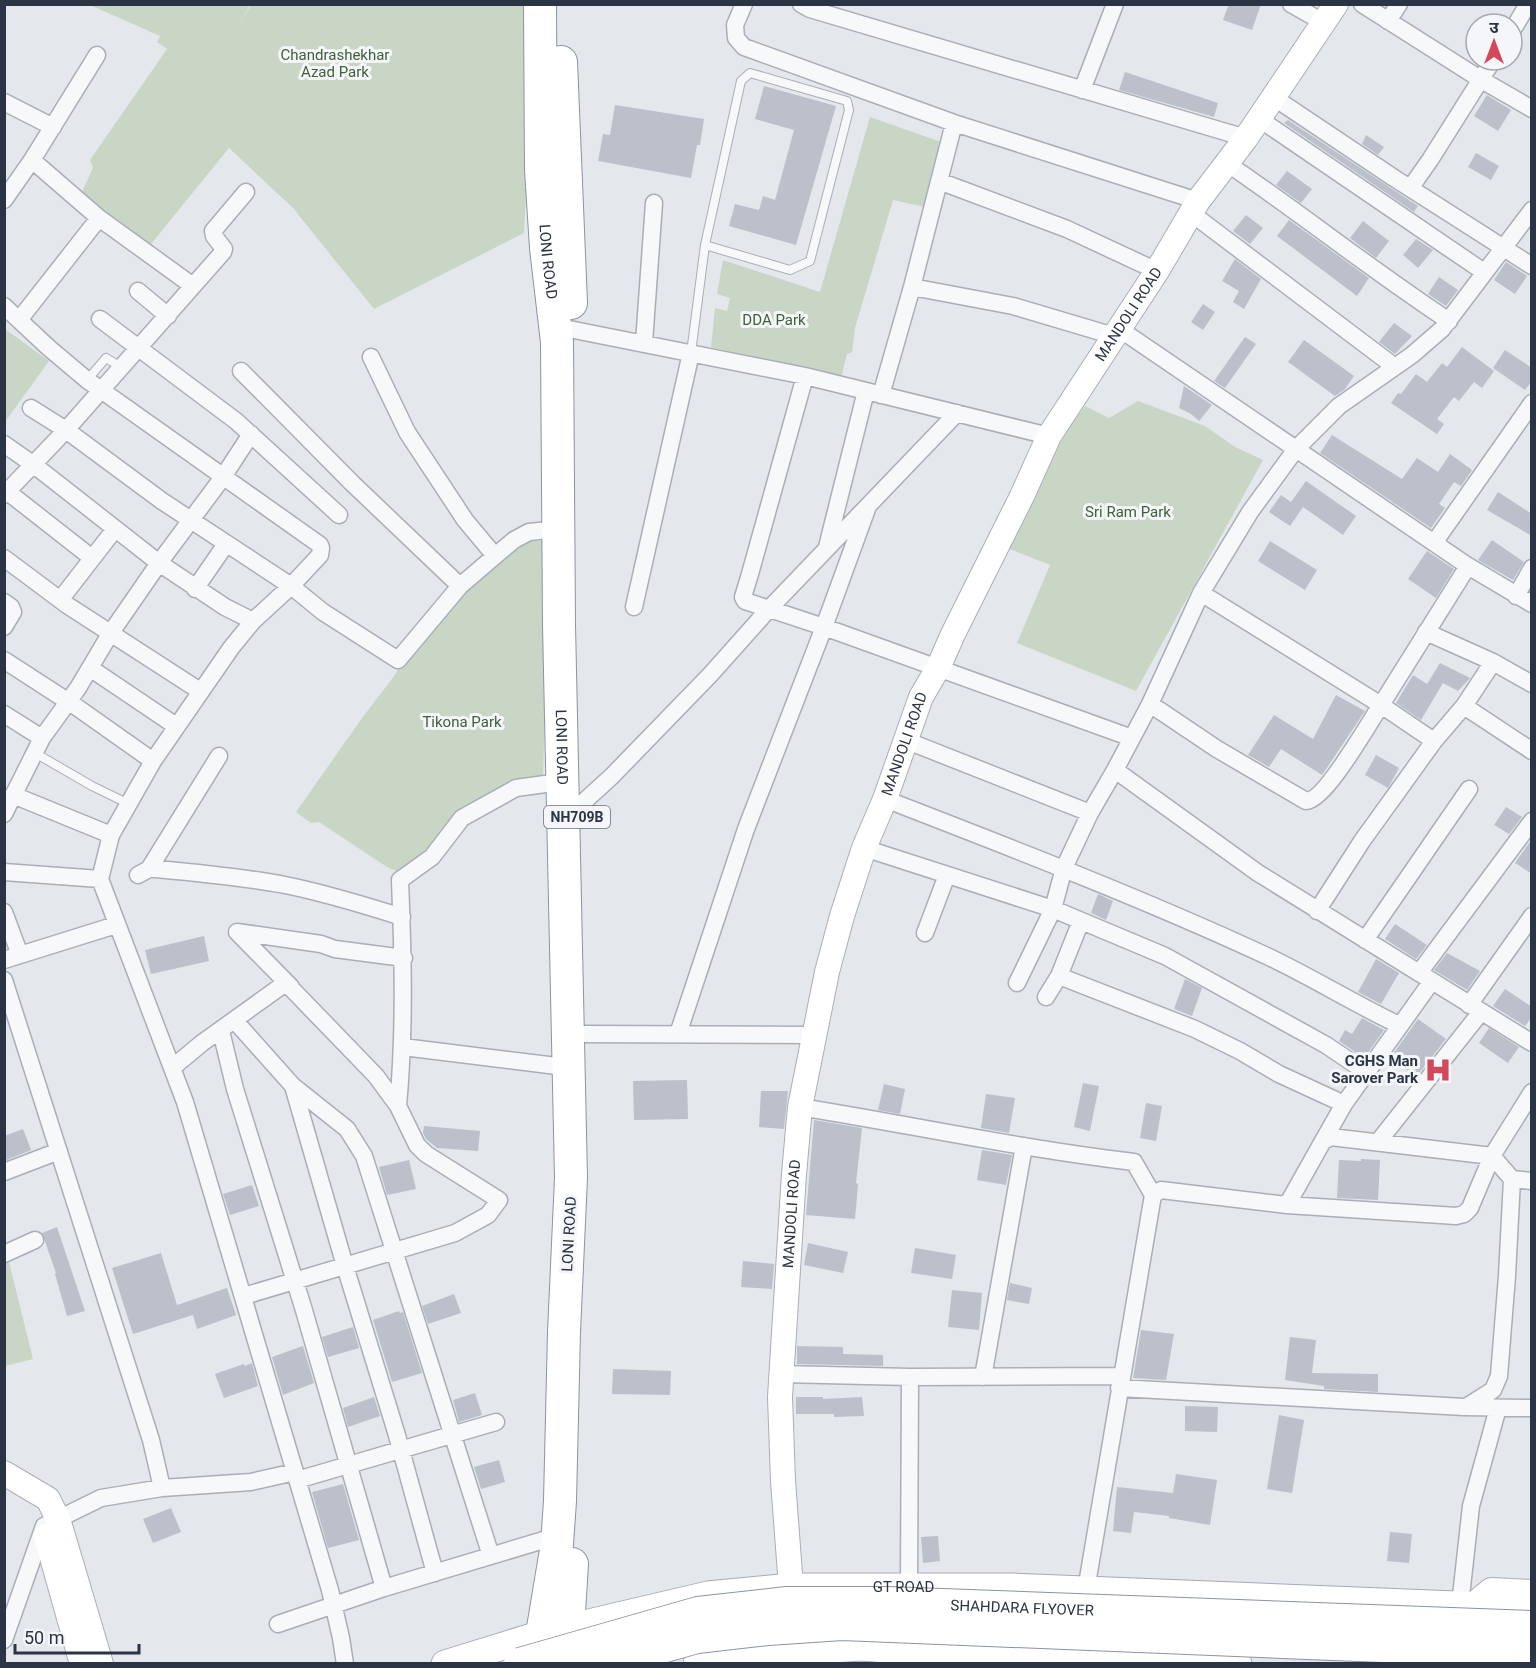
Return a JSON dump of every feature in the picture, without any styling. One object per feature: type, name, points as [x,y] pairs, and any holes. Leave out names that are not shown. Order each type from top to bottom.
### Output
[{"type":"highway","name":"LONI ROAD","points":[[540,4],[541,170],[563,327],[557,342],[558,528],[572,790],[581,1034],[575,1066],[569,1137],[571,1178],[555,1631]]},
{"type":"highway","name":"LONI ROAD","points":[[555,1631],[582,1437],[577,1387],[584,1178],[575,1066],[572,790],[576,549],[563,327],[558,4]]},
{"type":"highway","name":"SHAHDARA FLYOVER","points":[[520,1664],[698,1613],[787,1604],[887,1603],[1532,1627]]},
{"type":"highway","name":"SHAHDARA FLYOVER","points":[[601,1664],[697,1636],[843,1624],[1532,1652]]},
{"type":"main road","name":"GT ROAD","points":[[446,1664],[555,1631],[708,1595],[791,1587],[1012,1587],[1466,1606]]},
{"type":"main road","points":[[1466,1606],[1532,1608]]},
{"type":"main road","points":[[697,1664],[787,1652],[851,1647],[901,1657],[1006,1661],[1238,1664]]},
{"type":"street","points":[[744,4],[735,25],[736,38],[744,47],[1194,207],[1395,367]]},
{"type":"street","points":[[801,4],[827,9],[1082,90],[1246,138]]},
{"type":"street","points":[[1082,90],[1115,4]]},
{"type":"street","points":[[1291,4],[1330,13]]},
{"type":"street","points":[[1362,4],[1480,79],[1532,109]]},
{"type":"street","points":[[1388,21],[1399,4]]},
{"type":"street","name":"MANDOLI ROAD","points":[[791,1587],[783,1481],[781,1374],[800,1107],[827,972],[842,915],[864,848],[885,799],[921,697],[938,668],[1049,436],[1157,271],[1194,207],[1228,164],[1330,13]]},
{"type":"street","points":[[4,200],[32,160],[97,55]]},
{"type":"street","points":[[1411,187],[1484,72]]},
{"type":"street","points":[[1273,97],[1532,266]]},
{"type":"street","points":[[4,102],[53,127]]},
{"type":"street","points":[[1258,118],[1484,272]]},
{"type":"street","points":[[827,549],[874,393],[912,287],[954,123]]},
{"type":"street","points":[[32,160],[99,218],[194,286]]},
{"type":"street","points":[[1228,164],[1395,286],[1449,321]]},
{"type":"street","points":[[939,181],[1066,229],[1157,271]]},
{"type":"street","points":[[92,558],[6,492],[66,430],[94,385],[121,367],[224,250],[213,231],[246,192]]},
{"type":"street","points":[[644,343],[654,203]]},
{"type":"street","points":[[1017,984],[1053,909],[1064,868],[1090,813],[1150,704],[1201,593],[1250,512],[1296,449],[1339,406],[1413,355],[1449,321],[1532,210]]},
{"type":"street","points":[[19,320],[99,218]]},
{"type":"street","points":[[912,287],[1014,306],[1116,332],[1296,449],[1468,566],[1532,604]]},
{"type":"street","points":[[138,291],[168,316]]},
{"type":"street","points":[[4,306],[94,385],[320,545],[321,548],[320,555],[253,621],[176,726],[127,803],[111,835],[100,879],[185,1102],[334,1604],[345,1664]]},
{"type":"street","points":[[100,319],[209,398],[339,515]]},
{"type":"street","points":[[563,327],[805,376],[1049,436]]},
{"type":"street","points":[[634,607],[691,353]]},
{"type":"street","points":[[371,357],[407,432],[465,520],[495,556]]},
{"type":"street","points":[[241,371],[353,484],[460,586]]},
{"type":"street","points":[[805,376],[743,597],[746,603],[824,627],[1132,738]]},
{"type":"street","points":[[1434,543],[1532,404]]},
{"type":"street","points":[[32,408],[226,544],[291,586],[323,612],[398,660],[460,586],[514,540],[529,532],[558,528]]},
{"type":"street","points":[[398,1106],[403,1047],[404,958],[400,880],[432,857],[462,818],[516,788],[572,790],[612,776],[957,413]]},
{"type":"street","points":[[4,814],[42,738],[69,702],[110,634],[223,477],[251,434]]},
{"type":"street","points":[[4,444],[159,564],[195,589],[253,621]]},
{"type":"street","points":[[678,1034],[746,829],[867,509]]},
{"type":"street","points":[[60,600],[115,528]]},
{"type":"street","points":[[195,589],[226,544]]},
{"type":"street","points":[[4,558],[110,634],[200,691]]},
{"type":"street","points":[[1150,704],[1217,749],[1302,800],[1310,802],[1317,798],[1343,765],[1468,566]]},
{"type":"street","points":[[1516,596],[1532,568]]},
{"type":"street","points":[[1201,593],[1381,705],[1434,741]]},
{"type":"street","points":[[4,602],[11,607],[13,612],[4,627]]},
{"type":"street","points":[[1426,632],[1493,662],[1532,684]]},
{"type":"street","points":[[4,660],[153,761]]},
{"type":"street","points":[[1317,911],[1362,841],[1434,741],[1464,706],[1493,662]]},
{"type":"street","points":[[90,668],[176,726]]},
{"type":"street","points":[[1464,706],[1532,751]]},
{"type":"street","points":[[4,714],[42,738]]},
{"type":"street","points":[[905,740],[1090,813]]},
{"type":"street","points":[[219,756],[143,872],[211,874],[286,886],[402,917]]},
{"type":"street","points":[[1114,770],[1258,873],[1475,1009],[1532,1042]]},
{"type":"street","points":[[1365,940],[1469,789]]},
{"type":"street","points":[[13,795],[111,835]]},
{"type":"street","points":[[885,799],[1064,868],[1271,958],[1399,1025]]},
{"type":"street","points":[[1287,1205],[1344,1104],[1399,1025],[1425,977],[1532,821]]},
{"type":"street","points":[[864,848],[1053,909],[1165,956],[1326,1044],[1366,1072]]},
{"type":"street","points":[[4,872],[100,879]]},
{"type":"street","points":[[925,933],[947,875]]},
{"type":"street","points":[[4,912],[12,958],[116,925]]},
{"type":"street","points":[[1378,1142],[1475,1009],[1532,916]]},
{"type":"street","points":[[1046,996],[1059,976],[1080,921]]},
{"type":"street","points":[[244,1296],[455,1233],[488,1215],[499,1200],[426,1154],[417,1145],[408,1131],[398,1106],[376,1076],[237,932],[404,958]]},
{"type":"street","points":[[1059,976],[1196,1029],[1279,1074],[1344,1104]]},
{"type":"street","points":[[4,981],[151,1440],[162,1488]]},
{"type":"street","points":[[172,1068],[280,987],[285,985],[291,987]]},
{"type":"street","points":[[228,1026],[293,1086],[347,1129],[364,1156],[491,1556]]},
{"type":"street","points":[[228,1026],[235,1089],[295,1281],[384,1588]]},
{"type":"street","points":[[581,1034],[815,1035]]},
{"type":"street","points":[[403,1047],[575,1066]]},
{"type":"street","points":[[293,1086],[435,1573]]},
{"type":"street","points":[[1153,1195],[1161,1190],[1287,1205],[1456,1216],[1464,1214],[1470,1208],[1492,1156],[1532,1092]]},
{"type":"street","points":[[800,1107],[923,1127],[1062,1154],[1134,1162],[1153,1195],[1086,1590]]},
{"type":"street","points":[[1323,1141],[1334,1137],[1492,1156],[1512,1179],[1532,1181]]},
{"type":"street","points":[[983,1377],[1024,1146]]},
{"type":"street","points":[[4,1172],[59,1151]]},
{"type":"street","points":[[1464,1407],[1493,1390],[1499,1376],[1512,1179]]},
{"type":"street","points":[[4,1254],[35,1240]]},
{"type":"street","points":[[781,1374],[1120,1382],[1464,1407],[1532,1408]]},
{"type":"street","points":[[909,1586],[910,1377]]},
{"type":"street","points":[[1466,1606],[1472,1506],[1498,1408]]},
{"type":"street","points":[[4,1640],[51,1523],[101,1498],[162,1488],[251,1482],[349,1466],[496,1422]]},
{"type":"street","points":[[4,1473],[48,1499],[51,1523],[82,1664]]},
{"type":"street","points":[[4,1478],[51,1523],[101,1664]]},
{"type":"street","points":[[278,1624],[384,1588],[557,1536]]},
{"type":"street","points":[[1006,1661],[1012,1587]]},
{"type":"street","points":[[1466,1606],[1491,1590],[1532,1592]]},
{"type":"lane","points":[[691,353],[705,245],[741,81],[750,73],[847,101],[849,110],[810,261],[790,270],[705,245]]},
{"type":"lane","points":[[35,753],[127,803]]},
{"type":"green space","name":"Chandrashekhar Azad Park","points":[[90,5],[250,5],[239,24],[251,5],[527,5],[524,233],[374,309],[293,208],[229,148],[147,249],[81,194],[93,168],[90,160],[167,49],[157,42],[160,36]]},
{"type":"green space","name":"DDA Park","points":[[870,117],[944,143],[925,207],[893,200],[855,328],[852,352],[847,354],[841,378],[711,347],[715,308],[727,311],[730,298],[717,294],[723,260],[820,292]]},
{"type":"green space","points":[[5,329],[49,361],[5,422]]},
{"type":"green space","name":"Sri Ram Park","points":[[1138,401],[1205,426],[1235,447],[1263,460],[1136,691],[1017,643],[1050,565],[1002,546],[1070,426],[1085,406],[1109,418]]},
{"type":"green space","name":"Tikona Park","points":[[524,539],[541,541],[546,545],[543,782],[520,785],[400,873],[387,867],[319,822],[311,823],[296,812],[412,648],[456,598]]},
{"type":"green space","points":[[8,1258],[33,1359],[5,1366],[4,1260]]},
{"type":"building","points":[[1229,4],[1261,4],[1252,30],[1223,20]]},
{"type":"building","points":[[1125,72],[1218,103],[1214,117],[1119,90]]},
{"type":"building","points":[[764,86],[836,106],[796,245],[729,226],[735,204],[759,210],[763,196],[775,200],[794,130],[755,119]]},
{"type":"building","points":[[1487,95],[1511,110],[1498,131],[1474,116]]},
{"type":"building","points":[[615,105],[704,119],[691,178],[598,161],[603,134],[610,135]]},
{"type":"building","points":[[1288,120],[1418,206],[1414,212],[1284,123]]},
{"type":"building","points":[[1366,135],[1384,147],[1378,155],[1362,144]]},
{"type":"building","points":[[1476,153],[1499,166],[1491,180],[1468,167]]},
{"type":"building","points":[[1287,171],[1312,189],[1301,203],[1276,185]]},
{"type":"building","points":[[1246,215],[1263,228],[1250,244],[1233,231]]},
{"type":"building","points":[[1289,220],[1369,278],[1357,296],[1277,236]]},
{"type":"building","points":[[1363,221],[1389,241],[1376,258],[1350,238]]},
{"type":"building","points":[[1416,239],[1433,250],[1418,268],[1403,255]]},
{"type":"building","points":[[1235,259],[1261,279],[1244,309],[1233,302],[1239,291],[1222,281]]},
{"type":"building","points":[[1506,262],[1527,276],[1515,294],[1494,280]]},
{"type":"building","points":[[1439,277],[1458,290],[1446,306],[1428,294]]},
{"type":"building","points":[[1203,304],[1215,312],[1203,330],[1191,322]]},
{"type":"building","points":[[1394,323],[1412,336],[1395,354],[1379,342]]},
{"type":"building","points":[[1245,337],[1256,344],[1225,388],[1214,381]]},
{"type":"building","points":[[1304,340],[1354,376],[1345,389],[1335,396],[1288,362]]},
{"type":"building","points":[[1462,347],[1494,371],[1482,388],[1474,382],[1459,401],[1454,397],[1437,419],[1444,424],[1437,434],[1391,403],[1416,374],[1427,382],[1442,363],[1447,367]]},
{"type":"building","points":[[1505,350],[1532,368],[1532,381],[1525,390],[1493,368]]},
{"type":"building","points":[[1184,386],[1212,405],[1199,421],[1179,408]]},
{"type":"building","points":[[1332,435],[1402,479],[1417,458],[1438,472],[1450,454],[1472,470],[1461,486],[1454,482],[1439,504],[1445,508],[1431,528],[1320,453]]},
{"type":"building","points":[[1306,481],[1356,516],[1343,535],[1303,507],[1290,526],[1269,512],[1281,495],[1291,502]]},
{"type":"building","points":[[1498,492],[1532,514],[1532,536],[1487,510]]},
{"type":"building","points":[[1492,540],[1524,562],[1513,580],[1478,560]]},
{"type":"building","points":[[1270,541],[1317,570],[1305,590],[1258,561]]},
{"type":"building","points":[[1427,551],[1454,569],[1436,598],[1408,579]]},
{"type":"building","points":[[1440,663],[1470,678],[1458,691],[1443,683],[1421,720],[1396,703],[1413,675],[1427,684]]},
{"type":"building","points":[[1336,695],[1365,711],[1322,775],[1281,749],[1269,767],[1248,755],[1274,715],[1313,739]]},
{"type":"building","points":[[1376,755],[1399,768],[1388,788],[1365,775]]},
{"type":"building","points":[[1506,807],[1522,817],[1509,834],[1494,825]]},
{"type":"building","points":[[1532,839],[1532,874],[1515,863]]},
{"type":"building","points":[[1098,894],[1113,901],[1106,920],[1091,913]]},
{"type":"building","points":[[1395,924],[1427,945],[1416,959],[1385,939]]},
{"type":"building","points":[[204,936],[209,961],[151,974],[145,950]]},
{"type":"building","points":[[1447,953],[1480,971],[1467,990],[1434,970]]},
{"type":"building","points":[[1376,959],[1399,973],[1381,1004],[1358,992]]},
{"type":"building","points":[[1185,979],[1202,988],[1192,1016],[1174,1009]]},
{"type":"building","points":[[1505,989],[1532,1007],[1532,1017],[1525,1026],[1493,1006]]},
{"type":"building","points":[[1362,1018],[1384,1030],[1364,1058],[1339,1041],[1345,1030],[1352,1034]]},
{"type":"building","points":[[1418,1019],[1446,1039],[1416,1077],[1391,1057]]},
{"type":"building","points":[[1489,1028],[1519,1047],[1508,1063],[1479,1043]]},
{"type":"building","points":[[687,1080],[688,1119],[634,1120],[633,1081]]},
{"type":"building","points":[[1083,1083],[1099,1086],[1090,1131],[1074,1127]]},
{"type":"building","points":[[884,1084],[905,1089],[900,1114],[878,1110]]},
{"type":"building","points":[[761,1091],[788,1091],[784,1129],[759,1127]]},
{"type":"building","points":[[986,1094],[1015,1098],[1009,1133],[981,1128]]},
{"type":"building","points":[[1146,1103],[1162,1106],[1156,1141],[1140,1138]]},
{"type":"building","points":[[814,1120],[862,1128],[855,1219],[806,1215]]},
{"type":"building","points":[[424,1126],[480,1131],[478,1151],[437,1148],[426,1139],[423,1133]]},
{"type":"building","points":[[23,1129],[31,1150],[4,1161],[4,1136]]},
{"type":"building","points":[[982,1150],[1012,1155],[1006,1185],[977,1180]]},
{"type":"building","points":[[1361,1159],[1380,1160],[1378,1200],[1337,1198],[1339,1160],[1361,1161]]},
{"type":"building","points":[[409,1160],[416,1189],[387,1195],[379,1167]]},
{"type":"building","points":[[252,1185],[259,1206],[230,1215],[223,1194]]},
{"type":"building","points":[[57,1227],[85,1311],[67,1316],[56,1273],[42,1233]]},
{"type":"building","points":[[808,1243],[848,1252],[843,1273],[804,1265]]},
{"type":"building","points":[[915,1248],[956,1255],[952,1279],[911,1273]]},
{"type":"building","points":[[161,1253],[177,1305],[227,1288],[236,1315],[197,1329],[193,1315],[133,1334],[112,1268]]},
{"type":"building","points":[[743,1261],[774,1264],[772,1289],[741,1287]]},
{"type":"building","points":[[1010,1283],[1032,1288],[1029,1304],[1007,1300]]},
{"type":"building","points":[[952,1290],[982,1293],[979,1330],[948,1327]]},
{"type":"building","points":[[454,1294],[461,1313],[428,1324],[422,1306]]},
{"type":"building","points":[[399,1311],[403,1312],[422,1373],[392,1382],[373,1320]]},
{"type":"building","points":[[353,1327],[359,1348],[328,1357],[322,1337]]},
{"type":"building","points":[[1141,1330],[1174,1334],[1166,1380],[1133,1378]]},
{"type":"building","points":[[1290,1337],[1316,1340],[1312,1373],[1378,1374],[1378,1392],[1324,1389],[1324,1386],[1285,1380]]},
{"type":"building","points":[[303,1346],[314,1383],[283,1395],[272,1357]]},
{"type":"building","points":[[797,1346],[843,1347],[843,1354],[883,1355],[883,1366],[797,1364]]},
{"type":"building","points":[[252,1363],[258,1386],[224,1398],[215,1374]]},
{"type":"building","points":[[613,1369],[671,1371],[670,1395],[612,1394]]},
{"type":"building","points":[[475,1393],[482,1415],[459,1422],[453,1400]]},
{"type":"building","points":[[374,1397],[380,1416],[348,1427],[343,1408]]},
{"type":"building","points":[[796,1397],[823,1397],[823,1399],[862,1397],[864,1416],[834,1417],[834,1414],[796,1414]]},
{"type":"building","points":[[1185,1406],[1218,1407],[1217,1432],[1185,1431]]},
{"type":"building","points":[[1279,1415],[1304,1420],[1292,1493],[1267,1489]]},
{"type":"building","points":[[499,1460],[505,1482],[481,1489],[474,1467]]},
{"type":"building","points":[[1176,1474],[1217,1480],[1210,1525],[1169,1518],[1169,1516],[1134,1512],[1131,1533],[1113,1531],[1117,1487],[1173,1493]]},
{"type":"building","points":[[343,1484],[359,1540],[328,1548],[312,1492]]},
{"type":"building","points":[[171,1508],[181,1532],[153,1543],[143,1519]]},
{"type":"building","points":[[1390,1532],[1412,1534],[1409,1563],[1387,1561]]},
{"type":"building","points":[[938,1536],[940,1561],[923,1563],[921,1537]]},
{"type":"place","name":"CGHS Man Sarover Park","points":[[1438,1070]]}]
